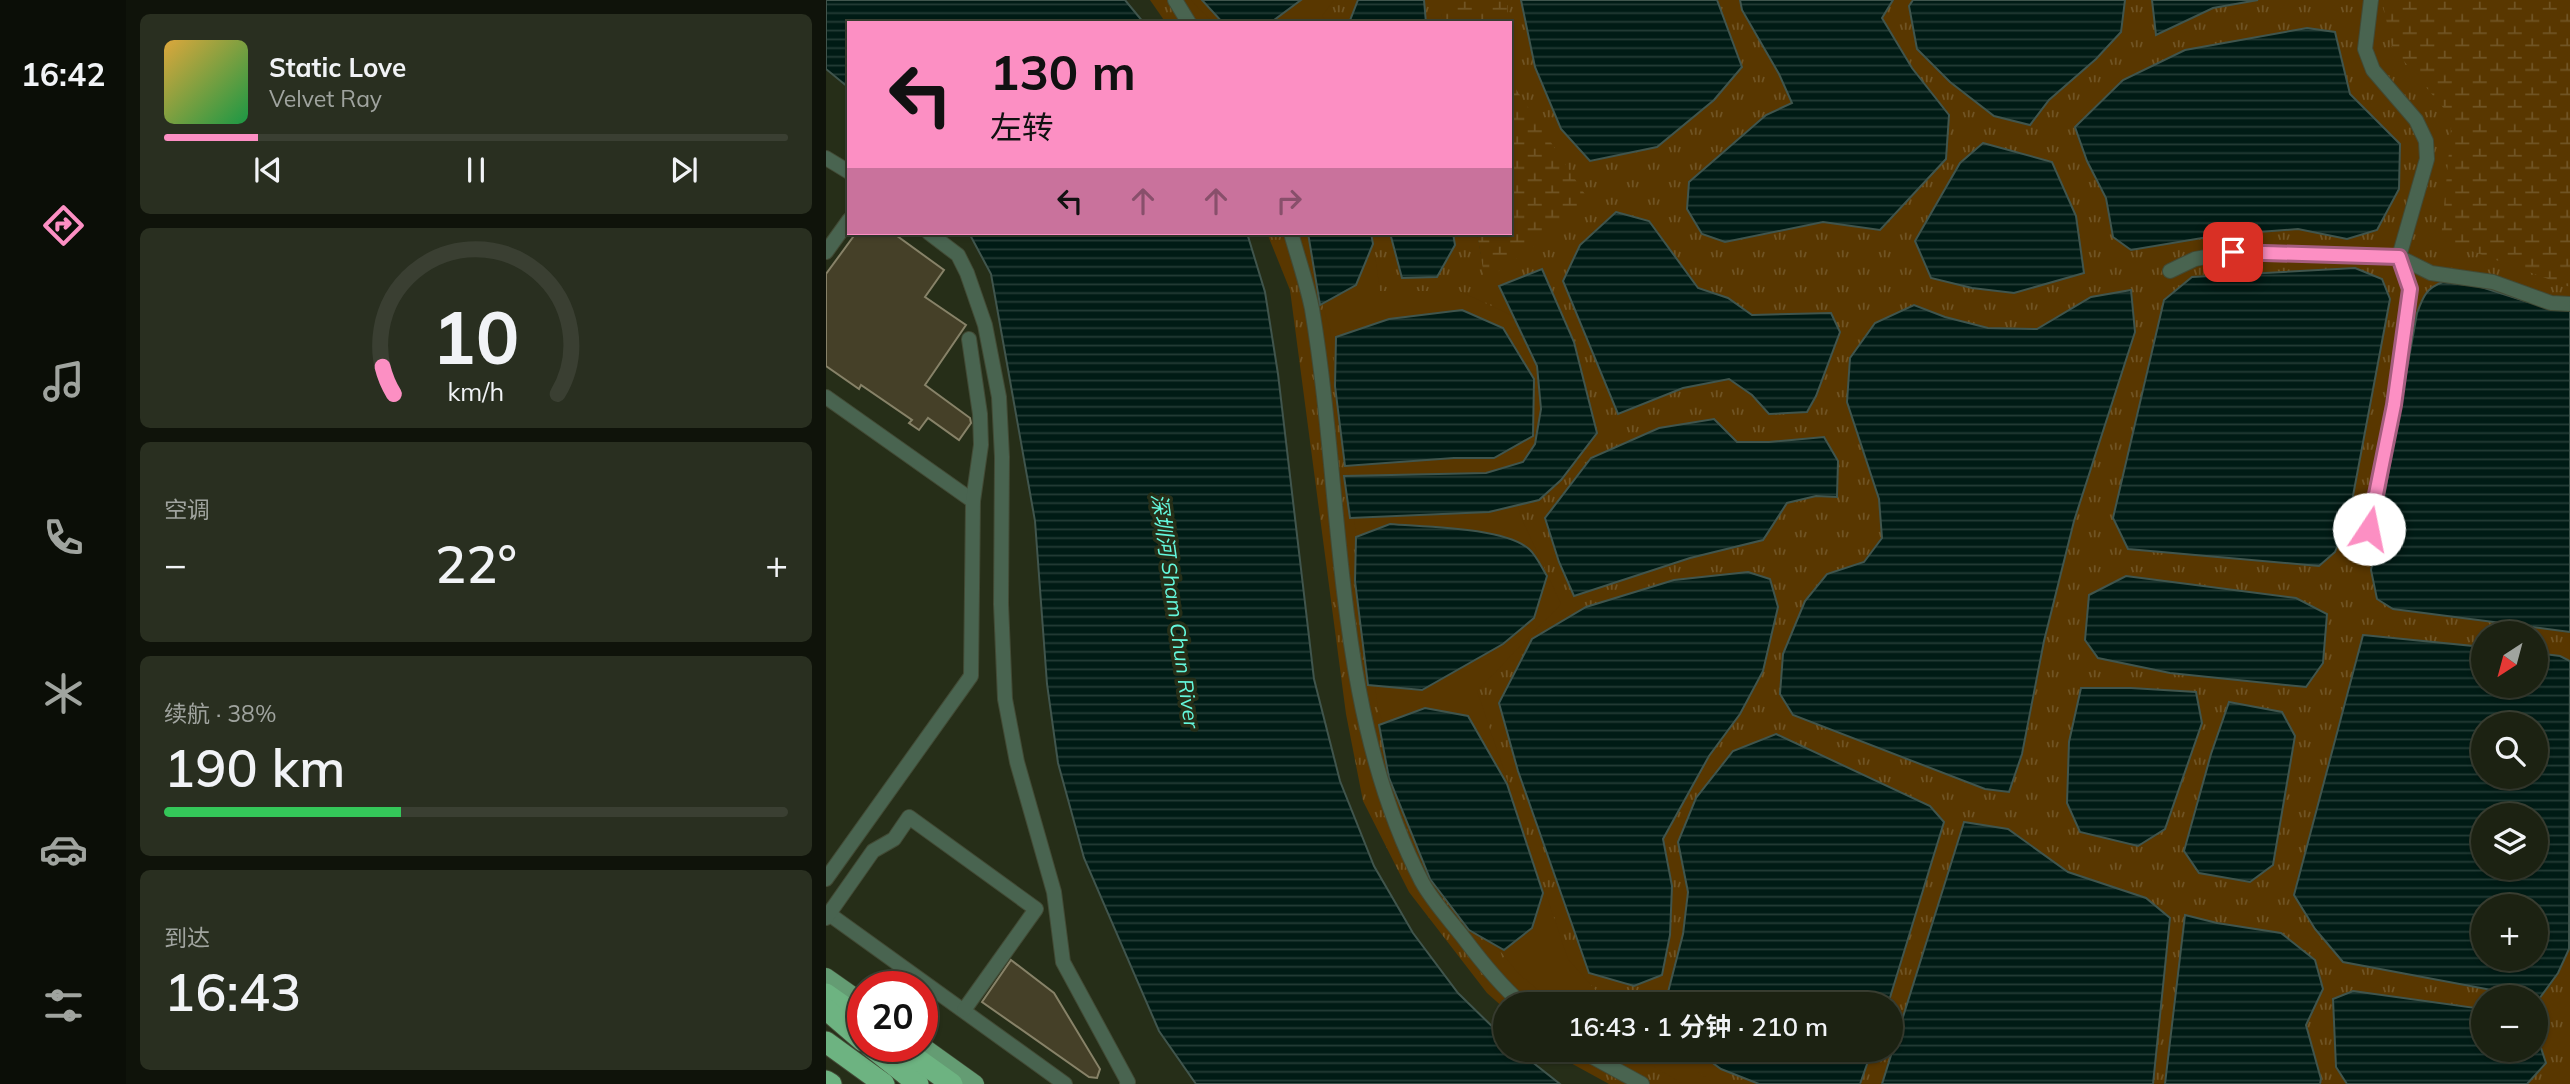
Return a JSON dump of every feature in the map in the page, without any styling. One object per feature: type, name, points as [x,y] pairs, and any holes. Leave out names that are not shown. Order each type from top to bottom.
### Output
[{"type":"highway","points":[[826,994],[847,1009]]},
{"type":"highway","points":[[826,1009],[847,1027]]},
{"type":"highway","points":[[826,1042],[884,1084]]},
{"type":"highway","points":[[890,1062],[918,1084]]},
{"type":"highway","points":[[922,1062],[952,1084]]},
{"type":"highway","points":[[826,1080],[831,1084]]},
{"type":"main road","points":[[826,977],[847,992]]},
{"type":"main road","points":[[938,1057],[975,1084]]},
{"type":"lane","points":[[1175,0],[1188,21]]},
{"type":"lane","points":[[2364,554],[2394,405],[2410,289],[2399,257],[2427,159],[2426,141],[2416,120],[2373,71],[2365,48],[2371,0]]},
{"type":"lane","points":[[826,158],[847,171]]},
{"type":"lane","points":[[826,252],[847,223]]},
{"type":"lane","points":[[932,235],[958,255],[967,273],[985,325],[999,397],[1002,457],[1001,604],[1005,699],[1017,762],[1055,892],[1063,962],[1127,1084]]},
{"type":"lane","points":[[1292,235],[1311,308],[1346,597],[1366,731],[1394,819],[1423,884],[1508,992]]},
{"type":"lane","points":[[2170,271],[2195,259],[2233,252],[2399,257],[2431,273],[2493,282],[2551,303],[2570,304]]},
{"type":"lane","points":[[826,879],[971,676],[973,501],[981,445],[981,424],[969,339]]},
{"type":"lane","points":[[826,397],[973,501]]},
{"type":"lane","points":[[964,1010],[1036,909],[909,817],[894,839],[873,851],[828,916],[1065,1084]]},
{"type":"lane","points":[[1602,1062],[1642,1084]]},
{"type":"green space","points":[[1150,0],[1439,0],[1443,21],[1165,21]]},
{"type":"green space","points":[[1191,0],[1334,0],[1322,16],[1326,21],[1211,21]]},
{"type":"green space","points":[[1438,0],[1507,0],[1507,21],[1443,21]]},
{"type":"green space","points":[[1489,0],[2570,0],[2570,1084],[1609,1084],[1569,1062],[1903,1062],[1903,992],[1493,992],[1493,998],[1409,892],[1363,801],[1346,714],[1290,290],[1268,235],[1477,235],[1484,271],[1573,191],[1512,105],[1512,21],[1489,21]]},
{"type":"green space","points":[[2382,0],[2570,0],[2570,287],[2441,240],[2452,118],[2392,47]]},
{"type":"green space","points":[[1512,83],[1592,205],[1485,281],[1477,235],[1512,235]]},
{"type":"green space","points":[[1301,235],[1372,235],[1380,291],[1459,291],[1511,315],[1552,365],[1540,456],[1514,484],[1520,515],[1561,604],[1477,691],[1568,959],[1597,992],[1541,992],[1519,974],[1436,873],[1378,709],[1330,329]]},
{"type":"green space","points":[[1646,1062],[1686,1062],[1714,1084],[1683,1084]]},
{"type":"water","points":[[826,0],[1125,0],[1142,21],[847,21],[847,86],[826,69]]},
{"type":"water","points":[[1202,0],[1301,0],[1273,21],[1221,21]]},
{"type":"water","points":[[1358,0],[1424,0],[1426,21],[1350,21]]},
{"type":"water","points":[[1521,0],[1717,0],[1742,67],[1714,100],[1657,147],[1590,161],[1561,129],[1535,67]]},
{"type":"water","points":[[1740,0],[1893,0],[1882,18],[1912,68],[1949,115],[1946,159],[1880,230],[1823,222],[1725,242],[1702,234],[1687,209],[1689,182],[1766,115],[1792,103],[1779,74],[1742,10]]},
{"type":"water","points":[[1913,0],[2125,0],[2121,32],[2096,59],[2049,100],[2030,125],[1994,116],[1950,82],[1917,49],[1909,6]]},
{"type":"water","points":[[2152,0],[2258,0],[2213,8],[2156,35]]},
{"type":"water","points":[[2307,28],[2335,32],[2350,94],[2400,144],[2399,189],[2377,230],[2347,239],[2298,229],[2220,235],[2131,250],[2113,237],[2106,198],[2087,161],[2075,127],[2123,80],[2185,50]]},
{"type":"water","points":[[1983,143],[2052,162],[2076,216],[2084,273],[2014,293],[1972,288],[1931,278],[1915,241],[1960,163]]},
{"type":"water","points":[[1616,212],[1649,221],[1698,288],[1728,298],[1752,315],[1831,313],[1840,332],[1816,396],[1807,412],[1769,414],[1752,395],[1729,379],[1683,388],[1618,414],[1563,281],[1580,245]]},
{"type":"water","name":"深圳河 Sham Chun River","points":[[970,235],[1248,235],[1265,292],[1278,374],[1314,679],[1340,781],[1374,866],[1413,933],[1458,993],[1493,1027],[1493,1062],[1532,1062],[1560,1084],[1196,1084],[1159,1031],[1084,858],[1058,763],[1047,684],[1035,521],[991,274]]},
{"type":"water","points":[[1308,235],[1371,235],[1373,244],[1356,285],[1320,305]]},
{"type":"water","points":[[1391,235],[1453,235],[1455,245],[1437,277],[1402,278]]},
{"type":"water","points":[[2355,268],[2382,279],[2390,299],[2349,517],[2335,552],[2319,566],[2128,549],[2113,518],[2164,300],[2192,277]]},
{"type":"water","points":[[1542,269],[1574,342],[1597,433],[1561,480],[1539,500],[1489,512],[1350,518],[1344,476],[1486,473],[1523,462],[1535,444],[1541,409],[1537,366],[1499,286]]},
{"type":"water","points":[[2443,282],[2478,286],[2525,301],[2570,308],[2570,632],[2548,629],[2548,621],[2485,621],[2393,609],[2377,599],[2371,570],[2417,313],[2421,302],[2433,287]]},
{"type":"water","points":[[2131,290],[2135,332],[2074,521],[2044,641],[2022,754],[2009,792],[1985,789],[1793,715],[1780,694],[1783,654],[1805,601],[1827,574],[1864,562],[1882,538],[1879,499],[1847,402],[1850,358],[1875,323],[1914,305],[1945,317],[1988,328],[2037,329],[2091,297]]},
{"type":"water","points":[[1462,310],[1503,328],[1534,379],[1533,436],[1494,458],[1454,458],[1345,466],[1335,386],[1336,337],[1389,319]]},
{"type":"water","points":[[1714,419],[1737,442],[1824,437],[1838,461],[1837,497],[1816,496],[1787,503],[1763,540],[1690,558],[1574,596],[1559,562],[1545,518],[1591,458],[1659,428]]},
{"type":"water","points":[[1390,524],[1483,532],[1501,536],[1529,549],[1547,576],[1534,618],[1503,644],[1422,690],[1368,685],[1355,581],[1356,537]]},
{"type":"water","points":[[1748,572],[1770,579],[1778,607],[1763,671],[1740,714],[1709,756],[1663,839],[1672,886],[1670,935],[1662,975],[1634,986],[1589,973],[1518,771],[1499,703],[1532,639],[1586,607],[1674,580]]},
{"type":"water","points":[[2126,576],[2296,598],[2327,614],[2323,663],[2306,687],[2170,673],[2098,658],[2085,640],[2089,595]]},
{"type":"water","points":[[2363,635],[2471,646],[2471,698],[2548,698],[2548,654],[2570,661],[2569,949],[2548,987],[2471,986],[2343,962],[2315,929],[2294,895]]},
{"type":"water","points":[[2081,688],[2196,692],[2202,723],[2165,829],[2138,846],[2080,832],[2067,803],[2069,742]]},
{"type":"water","points":[[2229,702],[2282,712],[2295,736],[2273,865],[2250,882],[2199,873],[2184,851],[2211,754]]},
{"type":"water","points":[[1425,708],[1468,716],[1507,784],[1543,893],[1532,928],[1504,950],[1469,930],[1430,879],[1389,778],[1379,725]]},
{"type":"water","points":[[1776,734],[1930,806],[1944,822],[1892,992],[1668,992],[1683,934],[1688,892],[1678,842],[1696,798],[1733,751]]},
{"type":"water","points":[[1964,822],[2008,829],[2068,872],[2146,898],[2170,918],[2153,1084],[1882,1084],[1889,1062],[1903,1062],[1903,1017]]},
{"type":"water","points":[[2185,915],[2281,933],[2315,960],[2323,989],[2306,1025],[2321,1079],[2320,1084],[2165,1084]]},
{"type":"water","points":[[2353,991],[2471,1007],[2471,1062],[2546,1063],[2527,1084],[2347,1084],[2336,1067],[2333,999]]},
{"type":"water","points":[[1711,1062],[1868,1062],[1860,1084],[1759,1084],[1721,1069]]},
{"type":"building","points":[[855,235],[896,235],[944,270],[925,297],[966,325],[925,385],[970,418],[971,423],[959,440],[928,418],[919,430],[909,423],[912,420],[861,385],[859,389],[826,366],[826,274]]},
{"type":"building","points":[[1011,960],[1054,993],[1100,1069],[1097,1078],[1089,1077],[982,1002]]},
{"type":"route","points":[[2233,252],[2399,257],[2410,289],[2394,405],[2369,529]]}]
